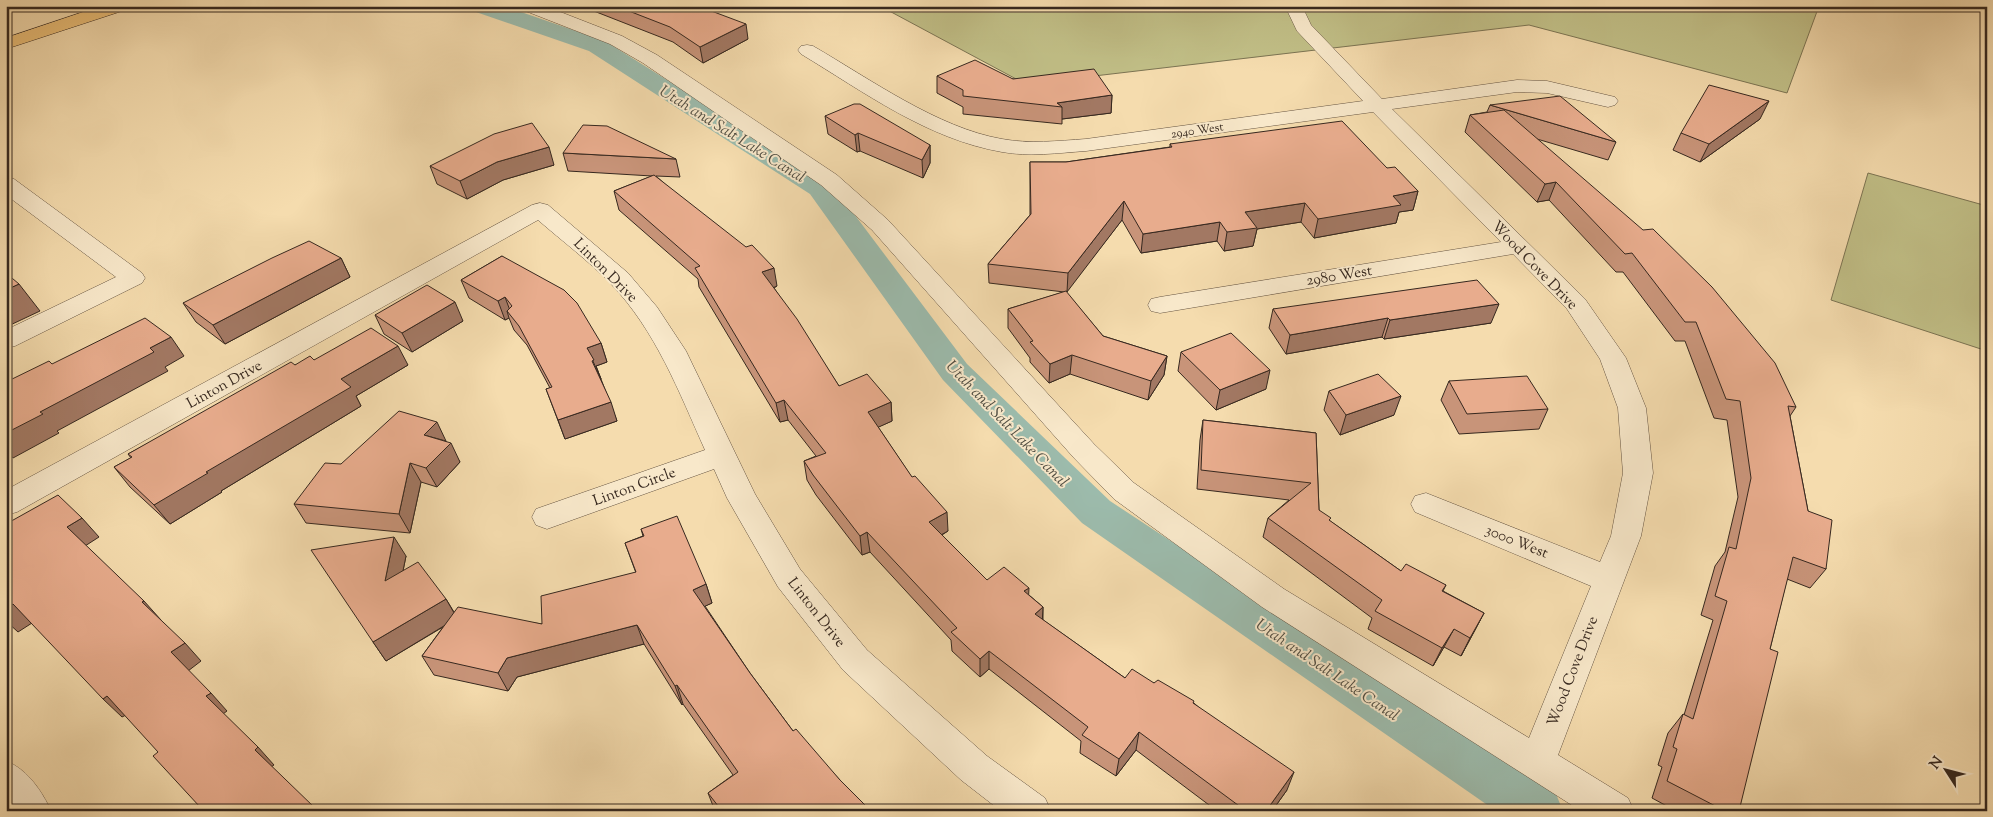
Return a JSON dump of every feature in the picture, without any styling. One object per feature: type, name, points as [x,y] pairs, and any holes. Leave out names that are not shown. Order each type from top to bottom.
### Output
[{"type":"main road","points":[[6,44],[119,6]]},
{"type":"street","points":[[529,6],[616,40],[650,58],[829,180],[880,225],[1084,451],[1124,491],[1273,598],[1615,811]]},
{"type":"street","name":"Wood Cove Drive","points":[[1293,6],[1303,27],[1576,304],[1613,358],[1632,408],[1638,473],[1626,536],[1542,751]]},
{"type":"street","name":"2940 West","points":[[807,50],[931,123],[966,137],[1003,146],[1041,148],[1086,144],[1517,86],[1547,87],[1608,102]]},
{"type":"street","points":[[6,184],[133,278],[6,340]]},
{"type":"street","name":"Linton Drive","points":[[6,504],[540,210],[619,278],[648,313],[673,351],[742,498],[789,578],[855,660],[974,768],[1032,811]]},
{"type":"street","name":"2980 West","points":[[1160,305],[1519,246]]},
{"type":"street","name":"Linton Circle","points":[[547,517],[722,454]]},
{"type":"street","name":"3000 West","points":[[1426,504],[1608,579]]},
{"type":"street","points":[[6,778],[32,811]]},
{"type":"shaded area","points":[[880,6],[1819,6],[1787,93],[1529,25],[1043,82],[1018,80]]},
{"type":"shaded area","points":[[1868,173],[1987,206],[1987,351],[1831,300]]},
{"type":"building","points":[[616,6],[698,6],[746,24],[700,47],[670,27]]},
{"type":"building","points":[[975,60],[1013,79],[1094,69],[1112,95],[1057,103],[1062,107],[963,96],[963,90],[937,76]]},
{"type":"building","points":[[1709,85],[1769,101],[1709,144],[1681,133]]},
{"type":"building","points":[[1560,96],[1616,142],[1490,105]]},
{"type":"building","points":[[854,104],[860,104],[930,145],[922,160],[858,133],[855,135],[825,116]]},
{"type":"building","points":[[1504,110],[1643,230],[1653,229],[1712,287],[1775,363],[1796,407],[1788,406],[1808,511],[1832,520],[1826,569],[1793,557],[1770,649],[1778,652],[1739,811],[1725,811],[1667,781],[1677,749],[1673,747],[1683,714],[1693,719],[1727,601],[1715,596],[1729,547],[1736,549],[1751,478],[1740,401],[1726,399],[1696,322],[1685,322],[1632,253],[1625,254],[1556,182],[1545,184],[1470,115]]},
{"type":"building","points":[[1342,121],[1387,168],[1395,167],[1418,191],[1393,196],[1401,205],[1318,219],[1305,203],[1245,212],[1257,228],[1227,232],[1220,222],[1143,234],[1124,201],[1068,273],[988,264],[1031,214],[1030,162],[1066,162],[1172,147],[1170,144]]},
{"type":"building","points":[[532,123],[549,147],[497,162],[460,181],[430,166],[494,134]]},
{"type":"building","points":[[583,125],[607,126],[676,159],[563,153]]},
{"type":"building","points":[[654,175],[746,247],[752,245],[774,268],[762,272],[797,319],[839,386],[867,374],[891,402],[868,412],[912,477],[915,476],[947,512],[929,522],[987,580],[1004,567],[1029,588],[1024,591],[1043,607],[1035,614],[1125,678],[1132,669],[1154,683],[1158,680],[1194,701],[1193,703],[1294,772],[1266,811],[1246,811],[1139,732],[1119,759],[1082,735],[1088,727],[989,651],[980,659],[951,632],[957,628],[867,532],[860,536],[813,475],[804,461],[826,453],[784,400],[776,403],[695,268],[700,266],[614,191]]},
{"type":"building","points":[[309,241],[341,258],[213,325],[183,303],[272,258]]},
{"type":"building","points":[[502,256],[564,290],[577,303],[601,343],[587,348],[594,360],[592,361],[611,402],[558,420],[546,389],[552,387],[519,326],[507,311],[512,306],[505,297],[498,301],[461,280]]},
{"type":"building","points":[[6,273],[19,284],[6,290]]},
{"type":"building","points":[[1477,280],[1499,304],[1390,320],[1388,318],[1290,335],[1273,309]]},
{"type":"building","points":[[427,285],[455,302],[402,333],[375,315]]},
{"type":"building","points":[[1066,291],[1103,336],[1167,356],[1151,381],[1072,355],[1050,364],[1030,342],[1033,341],[1008,309]]},
{"type":"building","points":[[145,318],[171,337],[150,348],[154,352],[40,412],[43,414],[6,433],[6,382],[49,361],[52,364]]},
{"type":"building","points":[[371,328],[398,346],[341,379],[351,387],[206,472],[208,473],[154,505],[114,467],[132,457],[128,454],[291,362],[295,365],[310,356],[314,360]]},
{"type":"building","points":[[1231,333],[1270,370],[1220,390],[1181,352]]},
{"type":"building","points":[[1378,374],[1401,396],[1346,415],[1329,391]]},
{"type":"building","points":[[1527,376],[1548,409],[1467,414],[1449,381]]},
{"type":"building","points":[[399,411],[437,422],[424,435],[451,443],[426,468],[410,463],[399,514],[294,504],[325,463],[341,464]]},
{"type":"building","points":[[1203,420],[1316,433],[1319,510],[1331,518],[1329,520],[1401,571],[1406,564],[1446,585],[1442,591],[1484,613],[1470,638],[1454,629],[1442,648],[1375,611],[1382,600],[1268,518],[1311,483],[1201,470]]},
{"type":"building","points":[[58,495],[82,518],[67,527],[185,643],[171,652],[211,693],[206,696],[258,747],[255,750],[315,808],[318,806],[323,811],[200,811],[198,808],[200,807],[153,756],[158,752],[107,696],[103,699],[13,604],[6,608],[6,524]]},
{"type":"building","points":[[677,516],[706,584],[693,590],[750,673],[793,731],[796,729],[840,780],[871,811],[722,811],[708,793],[738,772],[677,685],[675,686],[637,625],[507,658],[498,673],[422,656],[458,607],[542,624],[541,596],[636,572],[625,543],[644,536],[641,529]]},
{"type":"building","points":[[394,537],[385,581],[418,562],[446,599],[373,642],[311,550]]},
{"type":"waterway","name":"Utah and Salt Lake Canal","points":[[481,6],[597,46],[820,188],[955,372],[1096,512],[1538,811]]}]
